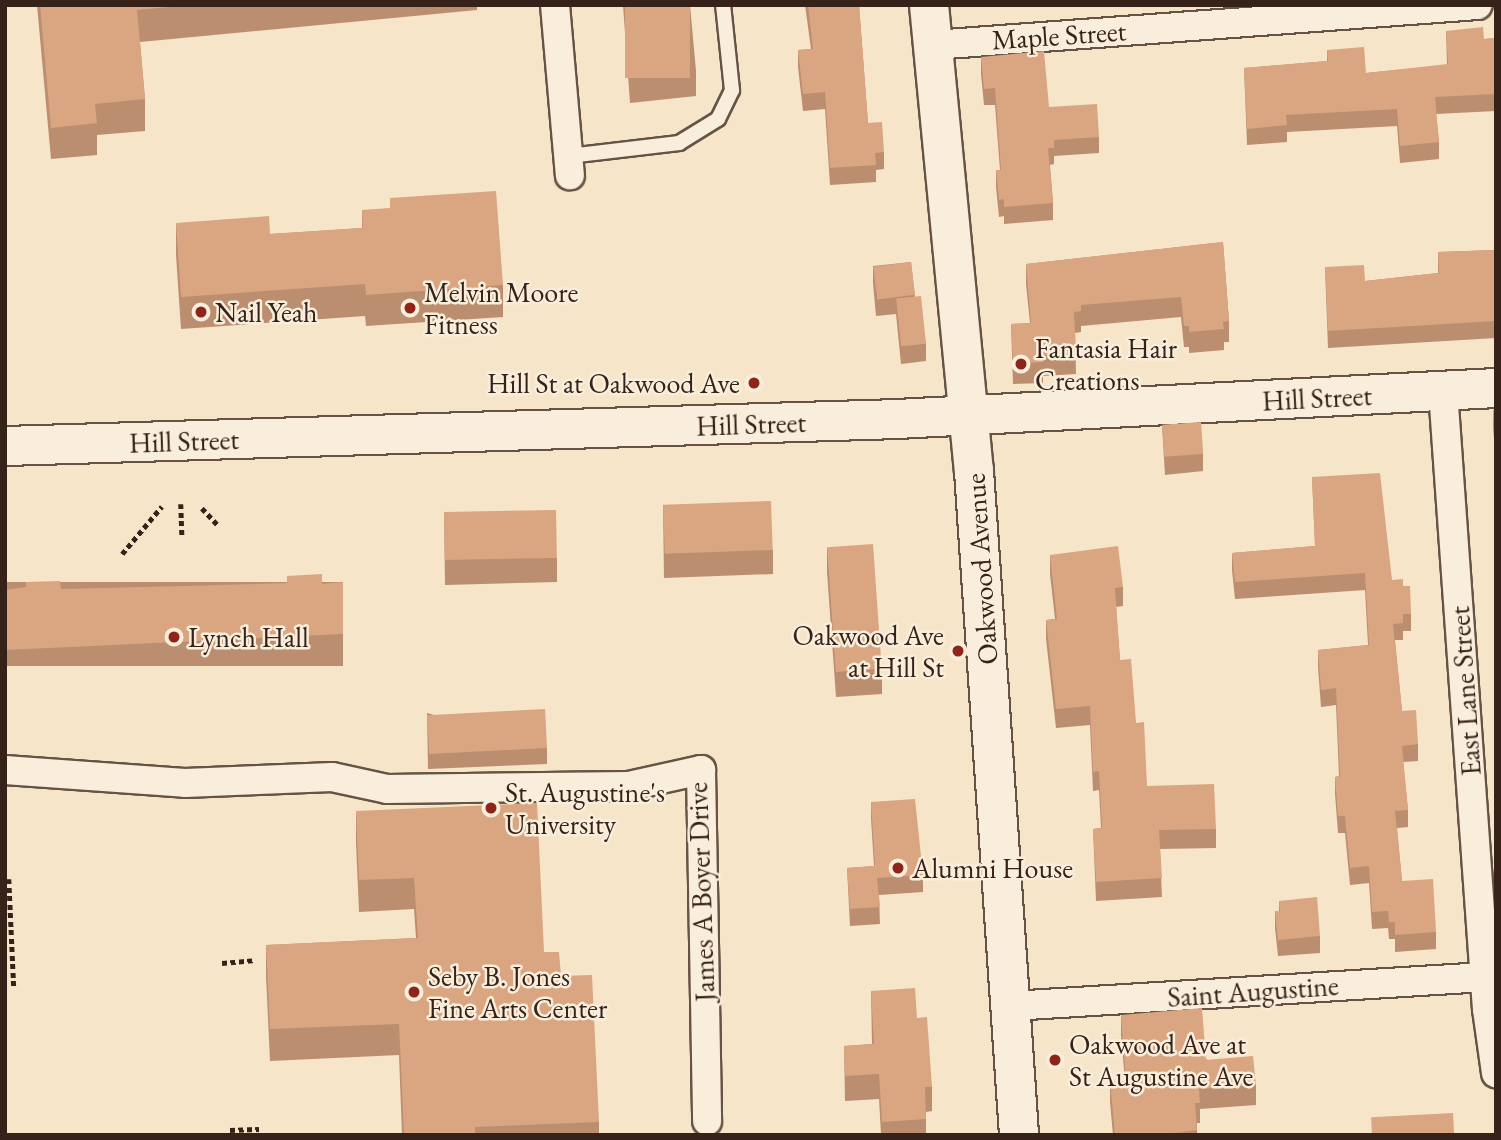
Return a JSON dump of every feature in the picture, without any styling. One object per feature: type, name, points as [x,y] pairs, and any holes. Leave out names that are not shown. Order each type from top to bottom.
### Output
[{"type":"street","points":[[555,5],[569,165]]},
{"type":"street","name":"Oakwood Avenue","points":[[929,5],[969,415],[1019,1135]]},
{"type":"street","name":"Maple Street","points":[[933,46],[1478,5]]},
{"type":"street","name":"Hill Street","points":[[5,446],[969,415],[1496,388]]},
{"type":"street","name":"East Lane Street","points":[[1443,391],[1491,977],[1496,1073]]},
{"type":"street","name":"James A Boyer Drive","points":[[5,770],[185,783],[332,777],[387,789],[629,786],[701,769],[707,1121]]},
{"type":"street","name":"Saint Augustine","points":[[1011,1006],[1491,977]]},
{"type":"lane","points":[[569,165],[679,143],[718,119],[732,90],[723,5]]},
{"type":"path","points":[[181,504],[182,536]]},
{"type":"path","points":[[122,554],[162,506]]},
{"type":"path","points":[[202,508],[218,526]]},
{"type":"path","points":[[9,879],[14,989]]},
{"type":"path","points":[[222,963],[255,960]]},
{"type":"path","points":[[230,1130],[259,1129]]},
{"type":"building","points":[[40,5],[191,5],[137,10],[145,99],[95,104],[97,123],[51,128]]},
{"type":"building","points":[[625,5],[690,5],[690,78],[625,78]]},
{"type":"building","points":[[808,5],[859,5],[868,123],[882,122],[884,152],[875,153],[876,165],[830,168],[825,92],[803,94],[798,50],[813,49]]},
{"type":"building","points":[[1483,27],[1484,39],[1496,38],[1496,94],[1435,97],[1439,142],[1400,146],[1397,109],[1286,115],[1287,125],[1247,129],[1244,68],[1328,61],[1327,50],[1364,47],[1366,73],[1448,64],[1446,31]]},
{"type":"building","points":[[1044,51],[1049,107],[1097,104],[1099,137],[1054,140],[1054,148],[1048,148],[1053,203],[1004,207],[1004,199],[999,200],[996,170],[1001,170],[995,88],[984,89],[981,57]]},
{"type":"building","points":[[496,191],[503,285],[366,295],[365,284],[181,297],[176,223],[269,216],[270,234],[363,228],[362,210],[390,208],[390,198]]},
{"type":"building","points":[[1223,242],[1229,321],[1223,322],[1224,329],[1189,332],[1189,326],[1184,326],[1181,297],[1081,305],[1081,311],[1074,312],[1076,353],[1042,355],[1043,362],[1013,364],[1011,324],[1031,323],[1026,264]]},
{"type":"building","points":[[1496,250],[1496,321],[1328,331],[1325,267],[1364,265],[1365,281],[1439,273],[1438,252]]},
{"type":"building","points":[[911,262],[915,295],[877,299],[873,267]]},
{"type":"building","points":[[921,296],[926,344],[901,346],[896,299]]},
{"type":"building","points":[[1493,410],[1496,410],[1496,447]]},
{"type":"building","points":[[1201,422],[1203,454],[1164,457],[1162,425]]},
{"type":"building","points":[[1380,473],[1392,580],[1403,579],[1403,586],[1410,586],[1411,614],[1403,614],[1403,623],[1393,624],[1402,711],[1416,710],[1418,744],[1402,746],[1408,810],[1395,811],[1402,881],[1433,879],[1436,932],[1395,935],[1395,922],[1389,922],[1388,911],[1372,912],[1369,866],[1350,868],[1345,816],[1338,816],[1335,777],[1340,776],[1336,688],[1321,690],[1318,650],[1369,645],[1365,573],[1235,582],[1232,553],[1315,546],[1312,477]]},
{"type":"building","points":[[771,501],[773,550],[665,554],[663,505]]},
{"type":"building","points":[[556,510],[557,558],[445,560],[444,512]]},
{"type":"building","points":[[873,544],[882,669],[836,672],[827,547]]},
{"type":"building","points":[[1118,546],[1123,587],[1115,588],[1120,660],[1131,659],[1136,723],[1144,722],[1147,786],[1214,784],[1216,829],[1159,830],[1162,878],[1096,882],[1093,829],[1102,828],[1099,771],[1093,772],[1090,706],[1056,709],[1046,620],[1057,619],[1050,555]]},
{"type":"building","points":[[322,574],[322,584],[343,582],[343,634],[6,650],[5,590],[26,587],[26,582],[60,581],[61,589],[185,586],[287,583],[287,576]]},
{"type":"building","points":[[545,709],[547,748],[429,754],[427,715]]},
{"type":"building","name":"Alumni House","points":[[915,799],[923,875],[877,878],[880,907],[850,909],[847,868],[875,866],[871,802]]},
{"type":"building","name":"Seby B. Jones Fine Arts Center","points":[[537,803],[544,952],[559,952],[561,976],[592,975],[599,1122],[475,1127],[475,1135],[404,1135],[399,1024],[270,1029],[266,945],[418,938],[414,878],[359,880],[356,811]]},
{"type":"building","points":[[1317,897],[1320,936],[1278,940],[1275,911],[1280,911],[1279,901]]},
{"type":"building","points":[[915,988],[917,1018],[927,1017],[932,1087],[925,1087],[926,1119],[882,1122],[879,1074],[845,1076],[844,1046],[874,1044],[871,991]]},
{"type":"building","points":[[1202,1008],[1206,1060],[1253,1056],[1256,1085],[1199,1089],[1200,1103],[1195,1103],[1197,1130],[1160,1135],[1115,1135],[1110,1082],[1126,1081],[1121,1015]]},
{"type":"building","points":[[1453,1113],[1454,1135],[1372,1135],[1371,1117]]},
{"type":"place","name":"Melvin Moore Fitness","points":[[410,308]]},
{"type":"place","name":"Nail Yeah","points":[[201,312]]},
{"type":"place","name":"Fantasia Hair Creations","points":[[1021,364]]},
{"type":"place","name":"Hill St at Oakwood Ave","points":[[754,383]]},
{"type":"place","name":"Lynch Hall","points":[[174,637]]},
{"type":"place","name":"Oakwood Ave at Hill St","points":[[958,651]]},
{"type":"place","name":"St. Augustine's University","points":[[491,808]]},
{"type":"place","name":"Alumni House","points":[[898,868]]},
{"type":"place","name":"Seby B. Jones Fine Arts Center","points":[[414,992]]},
{"type":"place","name":"Oakwood Ave at St Augustine Ave","points":[[1055,1060]]}]
